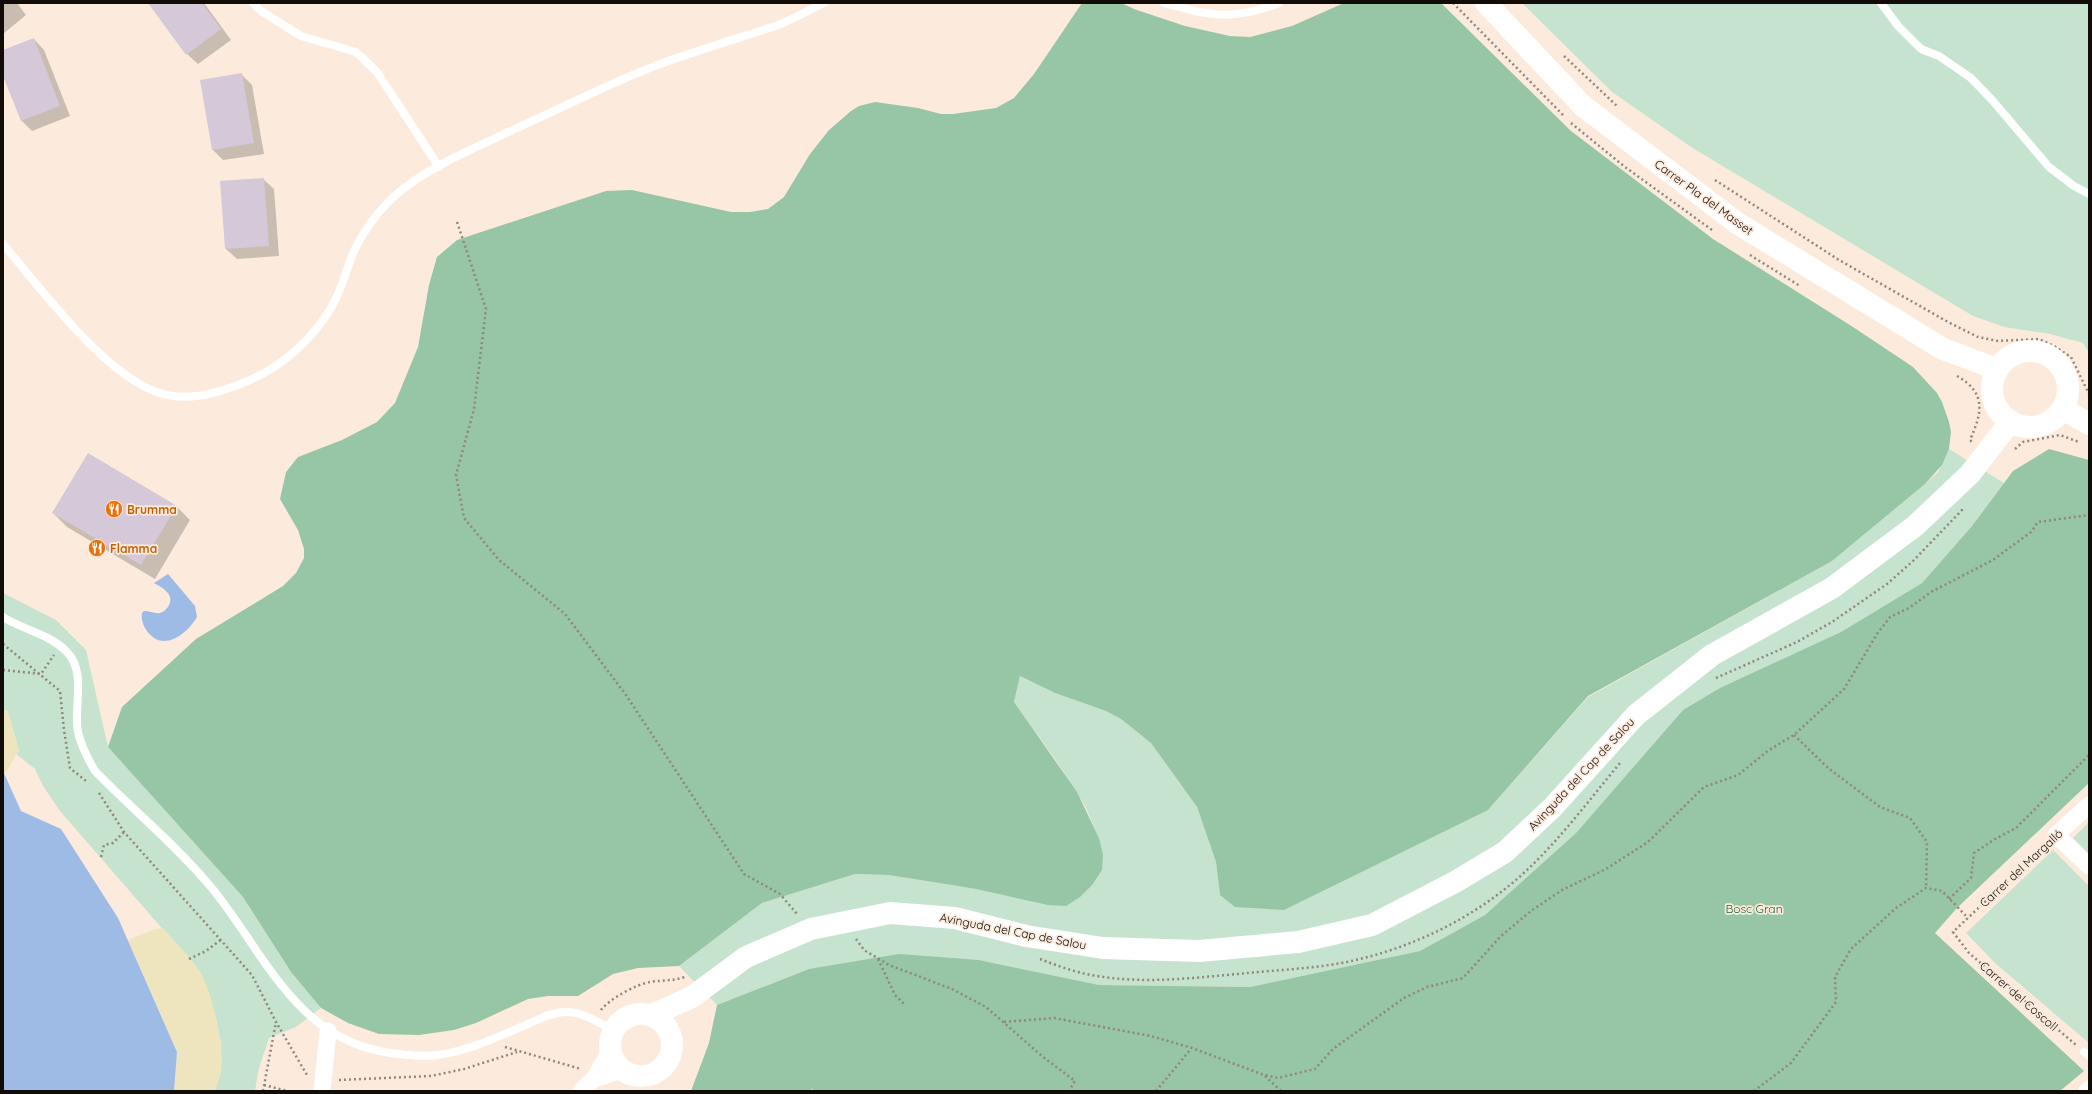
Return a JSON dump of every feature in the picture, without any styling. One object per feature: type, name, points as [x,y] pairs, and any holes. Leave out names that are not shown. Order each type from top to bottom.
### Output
[{"type":"street","name":"Carrer Pla del Masset","points":[[1486,3],[1583,106],[1737,223],[1943,349],[1997,369]]},
{"type":"street","points":[[2031,351],[2044,353],[2055,360],[2064,370],[2068,383],[2068,396],[2064,409],[2050,422],[2033,428],[2021,427],[2010,422],[2000,414],[1994,404],[1991,392],[1992,380],[1997,369],[2006,359],[2017,353],[2031,351]]},
{"type":"street","points":[[2064,409],[2089,424]]},
{"type":"street","name":"Avinguda del Cap de Salou","points":[[652,1015],[700,991],[746,957],[811,929],[855,935],[890,913],[955,918],[1026,936],[1103,948],[1199,951],[1298,942],[1372,925],[1455,882],[1505,852],[1552,808],[1636,715],[1712,655],[1832,588],[1915,526],[1970,474],[2010,422]]},
{"type":"street","name":"Carrer del Margalló","points":[[2056,835],[2089,805]]},
{"type":"street","points":[[2056,835],[2089,866]]},
{"type":"street","name":"Avinguda del Cap de Salou","points":[[672,1038],[700,991]]},
{"type":"street","points":[[631,1079],[618,1068],[609,1053],[603,1025],[636,1013],[652,1015],[664,1023],[672,1038],[670,1057],[661,1070],[656,1091]]},
{"type":"street","points":[[323,1086],[328,1031]]},
{"type":"street","points":[[581,1091],[594,1079],[609,1053]]},
{"type":"street","points":[[594,1079],[631,1079],[645,1077],[661,1070]]},
{"type":"lane","points":[[253,3],[261,11],[301,36],[356,52],[377,72],[439,167]]},
{"type":"lane","points":[[3,244],[104,359],[148,389],[170,396],[195,398],[217,392],[245,382],[273,369],[299,349],[322,322],[338,296],[354,252],[369,224],[385,204],[414,181],[466,152],[658,65],[780,24],[824,3]]},
{"type":"lane","points":[[1164,3],[1197,12],[1231,16],[1258,11],[1279,3]]},
{"type":"lane","points":[[1881,3],[1898,26],[1921,49],[1939,56],[1971,78],[1993,101],[2049,167],[2074,186],[2089,194]]},
{"type":"lane","points":[[3,617],[53,641],[67,653],[75,667],[78,684],[78,731],[85,753],[95,771],[188,861],[232,914],[278,982],[306,1013],[328,1031],[350,1042],[375,1050],[405,1055],[437,1055],[485,1043],[553,1014],[567,1012],[581,1014],[603,1025]]},
{"type":"path","points":[[1559,51],[1619,108]]},
{"type":"path","points":[[1712,178],[1839,260],[1978,338],[1998,341],[2038,340],[2054,346],[2071,357],[2089,394]]},
{"type":"path","points":[[457,222],[486,309],[474,409],[456,475],[464,518],[499,560],[565,614],[626,695],[744,874],[780,894],[811,929]]},
{"type":"path","points":[[1713,680],[1797,642],[1844,614],[1887,584],[1913,561],[1964,508]]},
{"type":"path","points":[[1003,1022],[1054,1018],[1151,1036],[1192,1048],[1264,1075],[1278,1078],[1315,1069],[1333,1049],[1404,998],[1427,987],[1463,978],[1501,936],[1530,911],[1562,890],[1606,869],[1648,842],[1704,787],[1738,775],[1769,750],[1794,735],[1844,689],[1877,634],[1890,617],[1909,608],[1931,592],[1993,560],[2031,532],[2038,522],[2089,515]]},
{"type":"path","points":[[3,644],[60,691],[70,768],[88,783]]},
{"type":"path","points":[[41,674],[59,646]]},
{"type":"path","points":[[3,670],[41,674]]},
{"type":"path","points":[[1794,735],[1828,768],[1880,807],[1910,818],[1927,842],[1926,888]]},
{"type":"path","points":[[1949,899],[1971,878],[1974,853],[1995,839],[2016,828],[2089,755]]},
{"type":"path","points":[[1034,956],[1061,967],[1096,976],[1146,981],[1179,980],[1345,962],[1383,953],[1418,940],[1463,918],[1493,898],[1527,870],[1622,762]]},
{"type":"path","points":[[97,791],[124,832],[252,975],[276,1022],[308,1078],[323,1086],[431,1076],[464,1069],[517,1052],[546,1057],[583,1070],[594,1079]]},
{"type":"path","points":[[101,857],[104,845],[113,843],[124,832]]},
{"type":"path","name":"Carrer del Margalló","points":[[1953,932],[2056,835]]},
{"type":"path","points":[[1754,1091],[1791,1063],[1836,1002],[1835,977],[1851,949],[1896,908],[1926,888],[1942,891],[1968,918]]},
{"type":"path","name":"Carrer del Coscoll","points":[[1953,932],[1969,953],[2086,1054]]},
{"type":"path","points":[[855,935],[864,950],[877,958],[952,989],[986,1007],[1043,1057],[1075,1081],[1069,1091]]},
{"type":"path","points":[[189,959],[206,951],[222,940]]},
{"type":"path","points":[[877,958],[895,994],[904,1004]]},
{"type":"path","points":[[603,1025],[603,1008],[625,991],[650,982],[671,981],[700,973],[700,991]]},
{"type":"path","points":[[263,1091],[276,1022]]},
{"type":"path","points":[[1156,1091],[1192,1048]]},
{"type":"path","points":[[1264,1075],[1281,1091]]},
{"type":"path","points":[[264,1085],[288,1091]]},
{"type":"green space","points":[[1082,3],[1121,3],[1134,9],[1185,26],[1230,36],[1250,37],[1292,26],[1344,3],[1441,3],[1571,131],[1713,239],[1853,327],[1913,367],[1937,393],[1949,422],[1951,432],[1949,449],[1942,465],[1925,484],[1832,561],[1588,696],[1488,810],[1284,910],[1235,907],[1220,895],[1216,862],[1197,807],[1151,743],[1121,719],[1106,711],[1055,693],[1020,676],[1014,702],[1077,792],[1099,838],[1103,855],[1102,870],[1092,885],[1080,897],[1066,906],[1048,905],[976,889],[889,875],[855,874],[762,903],[679,966],[638,968],[613,974],[578,996],[548,996],[528,999],[476,1023],[454,1030],[419,1035],[379,1034],[348,1023],[321,1008],[291,972],[243,897],[108,747],[122,707],[196,639],[283,586],[296,573],[304,558],[304,549],[298,530],[280,499],[286,472],[298,457],[342,440],[377,422],[395,403],[418,347],[429,285],[437,257],[457,240],[606,191],[632,190],[731,212],[750,212],[768,209],[784,197],[810,154],[829,130],[859,106],[875,102],[918,108],[941,114],[953,114],[996,108],[1014,98],[1034,74]]},
{"type":"green space","points":[[1522,3],[2089,3],[2089,353],[2083,343],[2050,334],[2004,327],[1973,316],[1694,149],[1612,92]]},
{"type":"green space","points":[[1949,449],[2004,483],[1972,526],[1922,583],[1841,632],[1683,710],[1576,833],[1485,915],[1420,951],[1250,987],[1099,985],[979,960],[809,969],[717,1005],[679,966],[762,903],[855,874],[889,875],[976,889],[1099,838],[1085,806],[1057,762],[1014,702],[1020,676],[1055,693],[1106,711],[1121,719],[1151,743],[1197,807],[1216,862],[1220,895],[1488,810],[1588,697],[1832,561],[1938,472]]},
{"type":"green space","name":"Bosc Gran","points":[[2049,449],[2089,460],[2089,783],[1957,908],[1935,933],[2084,1071],[2060,1091],[814,1091],[812,1089],[810,1091],[691,1091],[709,1043],[717,1005],[809,969],[899,954],[979,960],[1099,985],[1250,987],[1420,951],[1485,915],[1576,833],[1683,710],[1720,688],[1841,632],[1922,583],[1972,526],[2013,471]]},
{"type":"green space","points":[[3,593],[56,620],[86,650],[108,747],[243,897],[291,972],[321,1008],[296,1027],[269,1038],[259,1068],[255,1091],[215,1091],[221,1071],[221,1044],[216,1018],[199,971],[60,811],[43,786],[35,769],[16,754],[19,750],[7,710],[3,710]]},
{"type":"green space","points":[[2089,822],[2089,854],[2073,838]]},
{"type":"green space","points":[[2053,850],[2089,886],[2089,1043],[1996,964],[1966,933]]},
{"type":"sand","points":[[3,710],[7,710],[19,750],[5,774],[3,771]]},
{"type":"sand","points":[[163,928],[199,970],[204,979],[213,1005],[219,1034],[222,1061],[221,1071],[215,1091],[174,1091],[177,1051],[128,940],[152,930]]},
{"type":"water","points":[[168,574],[195,606],[197,617],[181,635],[167,641],[153,637],[147,631],[144,627],[142,613],[144,611],[160,613],[168,607],[170,603],[169,595],[154,583]]},
{"type":"water","points":[[3,771],[21,811],[61,829],[118,918],[177,1052],[174,1091],[3,1091]]},
{"type":"building","points":[[148,3],[202,3],[221,29],[186,55]]},
{"type":"building","points":[[34,38],[60,106],[21,121],[3,76],[3,50]]},
{"type":"building","points":[[242,73],[254,143],[212,150],[200,80]]},
{"type":"building","points":[[264,178],[269,246],[225,249],[220,181]]},
{"type":"building","name":"Brumma","points":[[88,453],[177,506],[141,565],[52,513]]},
{"type":"place","name":"Brumma","points":[[114,509]]},
{"type":"place","name":"Flamma","points":[[97,548]]}]
